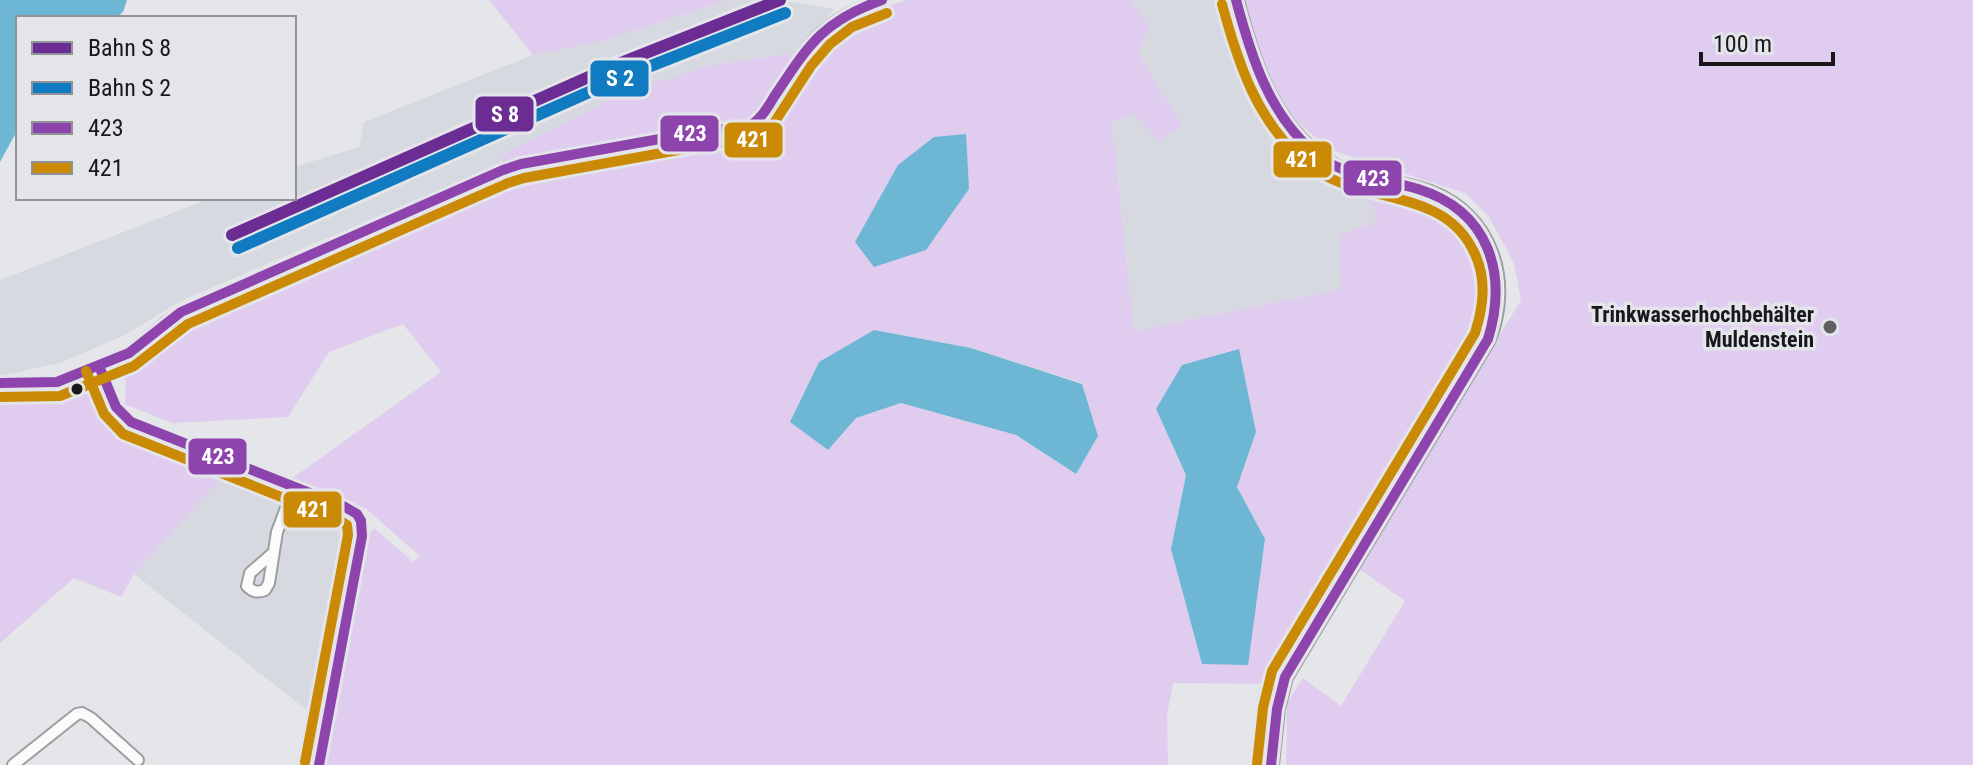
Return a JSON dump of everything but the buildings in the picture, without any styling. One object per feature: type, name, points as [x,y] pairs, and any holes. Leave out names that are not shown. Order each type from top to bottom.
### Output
[{"type":"main road","points":[[1236,0],[1251,58],[1261,82],[1284,119],[1305,144],[1348,174],[1421,190],[1459,209],[1487,243],[1495,263],[1498,285],[1497,308],[1488,339],[1285,677],[1277,709],[1271,765]]},
{"type":"street","points":[[0,383],[57,382],[99,366],[129,353],[181,312],[503,170],[521,164],[725,128],[747,127],[758,119],[800,56],[825,27],[849,12],[882,0]]},
{"type":"street","points":[[99,366],[116,407],[131,422],[350,510],[361,521],[362,536],[319,765]]},
{"type":"street","points":[[273,553],[280,521],[294,487]]},
{"type":"street","points":[[18,764],[82,713],[138,760]]},
{"type":"shaded area","points":[[489,0],[728,0],[604,41],[533,55]]},
{"type":"shaded area","points":[[728,0],[778,0],[835,9],[796,53],[712,65],[502,154],[500,164],[183,300],[123,336],[60,363],[0,376],[0,280],[206,200],[296,200],[296,166],[359,147],[364,122],[533,55],[604,41]]},
{"type":"shaded area","points":[[907,0],[1130,0],[1150,25],[1138,53],[1182,125],[1159,141],[1134,114],[1112,122],[1134,331],[1341,289],[1339,236],[1378,220],[1365,191],[1426,203],[1459,225],[1471,240],[1480,257],[1487,294],[1486,313],[1480,332],[1385,489],[1275,684],[1173,683],[1167,715],[1168,765],[324,765],[368,534],[375,529],[413,562],[420,556],[365,508],[290,480],[441,372],[403,324],[329,352],[288,417],[172,423],[125,404],[126,369],[164,352],[186,319],[500,176],[502,154],[623,93],[712,65],[808,51],[832,29],[857,15]],"holes":[[[874,330],[971,348],[1082,383],[1075,474],[1016,435],[901,403],[856,418]],[[1156,409],[1256,432],[1237,487],[1265,539],[1260,570],[1171,549],[1186,475]]]},
{"type":"shaded area","points":[[1130,0],[1226,0],[1260,115],[1290,155],[1328,179],[1365,191],[1378,220],[1340,236],[1341,289],[1134,331],[1112,121],[1134,114],[1182,125],[1138,53],[1150,25]]},
{"type":"shaded area","points":[[1241,0],[1973,0],[1973,765],[1286,765],[1287,703],[1303,678],[1341,706],[1405,601],[1358,568],[1521,300],[1514,263],[1489,217],[1465,193],[1331,150],[1303,127],[1275,96],[1263,74]]},
{"type":"shaded area","points":[[73,389],[96,391],[120,424],[228,471],[134,574],[121,597],[74,578],[0,643],[0,394]]},
{"type":"shaded area","points":[[228,471],[341,515],[352,529],[318,719],[134,574]]},
{"type":"water","points":[[0,0],[127,0],[118,16],[16,16],[16,133],[0,162]]},
{"type":"water","points":[[966,134],[969,189],[926,250],[874,267],[855,242],[898,165],[934,137]]},
{"type":"water","points":[[874,330],[971,348],[1082,384],[1098,436],[1076,474],[1016,435],[901,403],[856,418],[828,450],[790,422],[819,362]]},
{"type":"water","points":[[1239,349],[1256,432],[1237,487],[1265,539],[1248,665],[1202,664],[1171,549],[1186,475],[1156,409],[1182,365]]},
{"type":"transit line","points":[[232,235],[618,64],[780,0]]},
{"type":"transit line","name":"423","points":[[0,383],[57,382],[129,353],[181,312],[503,170],[521,164],[715,129],[747,127],[763,114],[800,59],[821,35],[847,16],[882,0]]},
{"type":"transit line","name":"423","points":[[1236,0],[1264,83],[1274,103],[1300,138],[1316,154],[1340,168],[1418,189],[1462,212],[1477,229],[1487,248],[1495,291],[1494,315],[1488,339],[1285,677],[1277,709],[1271,765]]},
{"type":"transit line","name":"421","points":[[1222,4],[1252,90],[1274,129],[1289,147],[1326,176],[1349,186],[1419,205],[1440,215],[1459,229],[1473,250],[1482,281],[1482,302],[1475,333],[1272,671],[1263,708],[1257,764]]},
{"type":"transit line","points":[[238,248],[623,77],[785,13]]},
{"type":"transit line","name":"421","points":[[0,397],[60,396],[134,366],[188,324],[508,183],[717,143],[753,140],[774,123],[811,66],[830,44],[852,27],[887,13]]},
{"type":"transit line","name":"423","points":[[99,366],[116,407],[131,422],[345,507],[357,514],[361,521]]},
{"type":"transit line","name":"421","points":[[86,371],[104,414],[123,434],[347,525],[348,535],[305,762]]},
{"type":"transit line","name":"423","points":[[319,765],[362,536],[361,521]]},
{"type":"place","name":"Trinkwasserhochbehälter Muldenstein","points":[[1830,327]]}]
